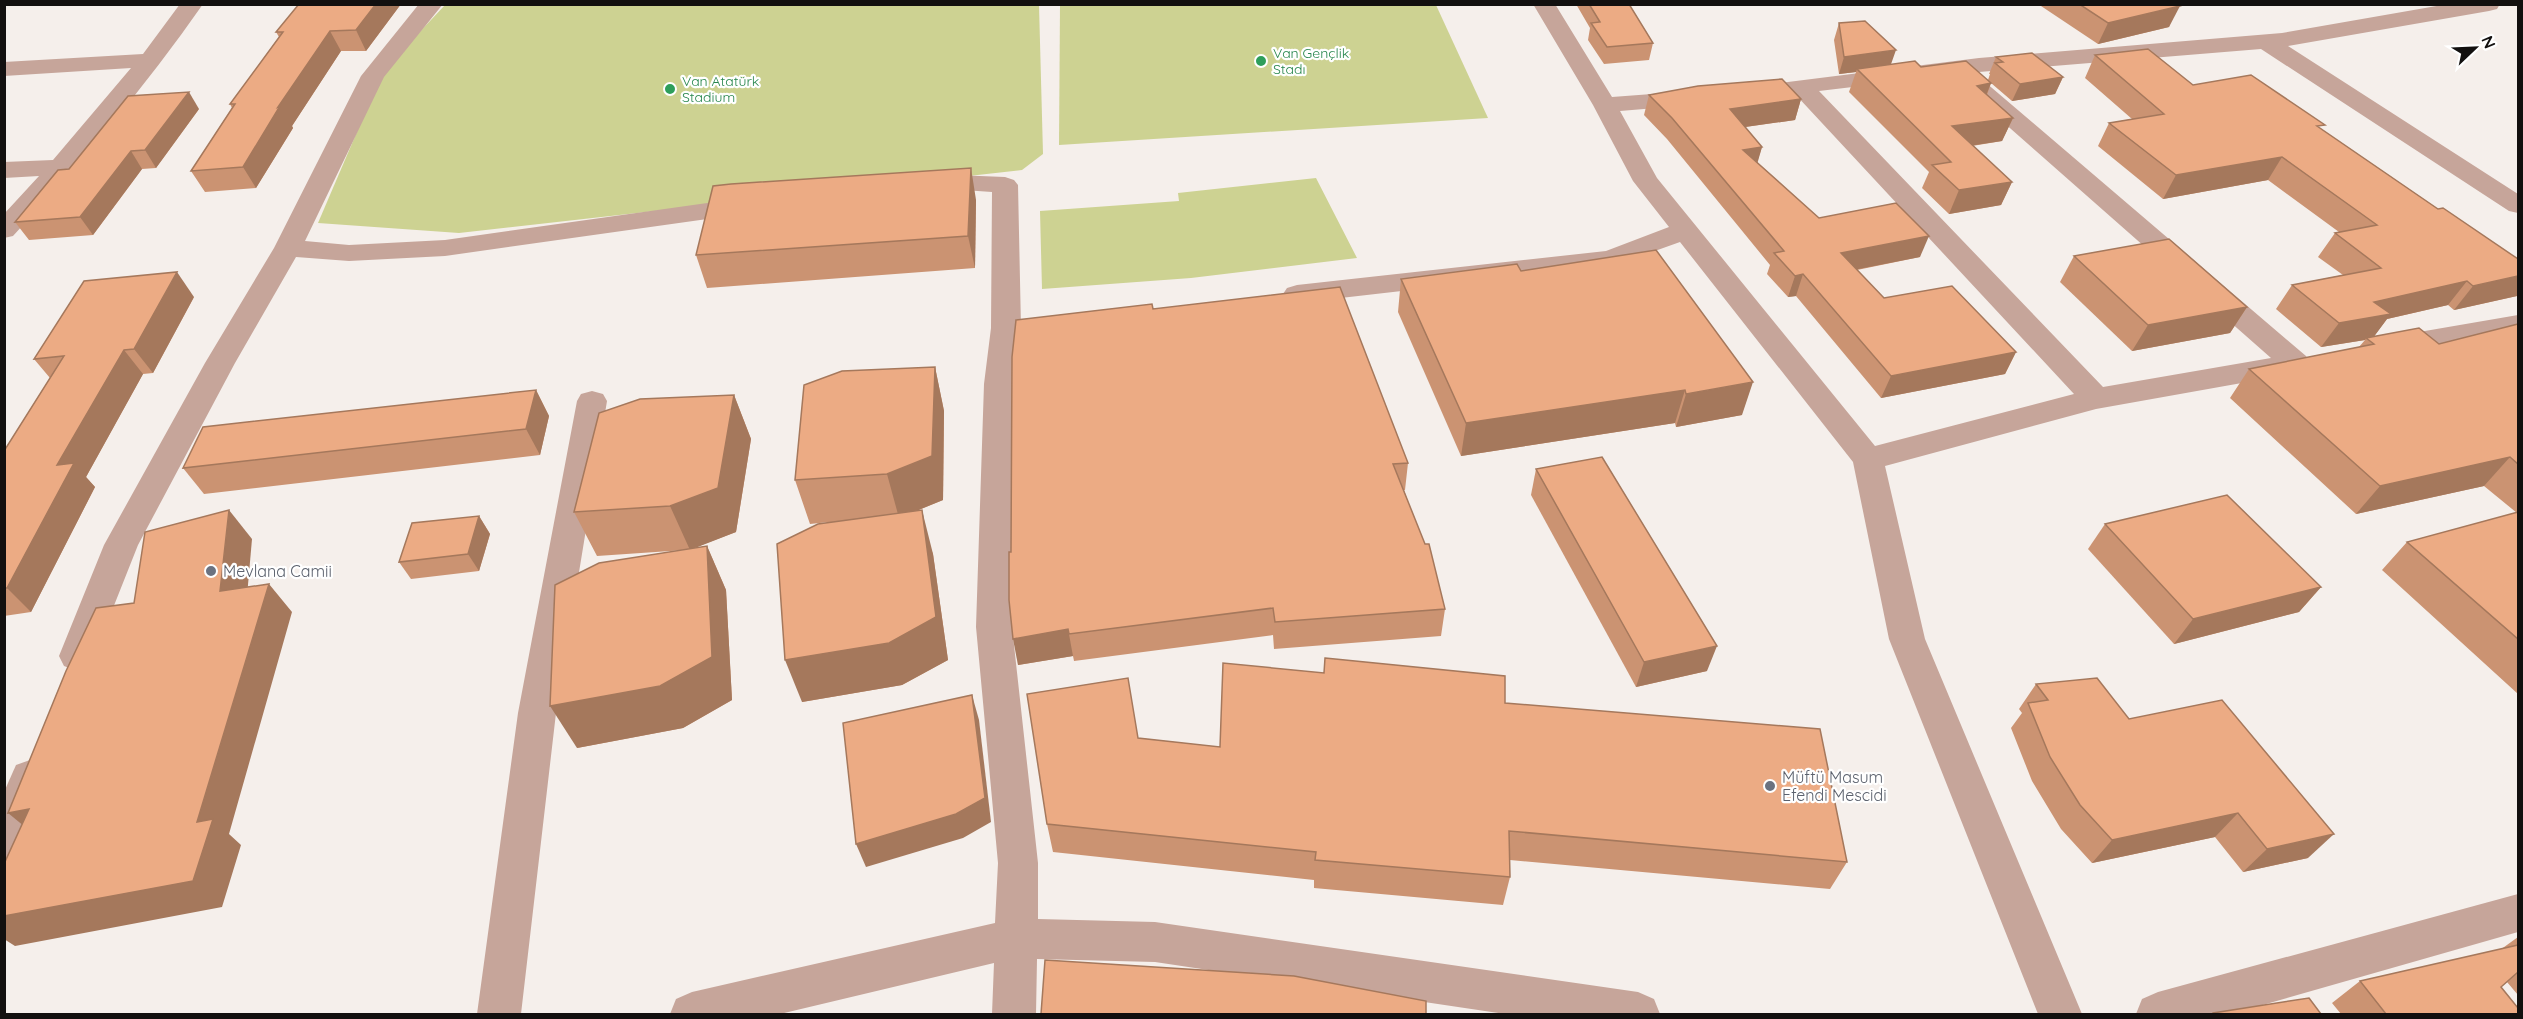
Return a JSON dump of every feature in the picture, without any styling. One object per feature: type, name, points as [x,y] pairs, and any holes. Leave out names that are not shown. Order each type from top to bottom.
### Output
[{"type":"street","points":[[4,230],[62,167],[151,60],[192,4]]},
{"type":"street","points":[[69,677],[121,545],[220,363],[288,248],[373,76],[432,4]]},
{"type":"street","points":[[1544,4],[1605,105],[1646,182],[1868,459],[1907,639],[2060,1014]]},
{"type":"street","points":[[1605,105],[1802,88],[1956,68],[2265,41],[2489,4]]},
{"type":"street","points":[[2265,41],[2518,205]]},
{"type":"street","points":[[4,69],[151,60]]},
{"type":"street","points":[[1868,459],[2096,399],[2307,361],[1956,68]]},
{"type":"street","points":[[1802,88],[2096,399]]},
{"type":"street","points":[[4,170],[62,167]]},
{"type":"street","points":[[899,186],[934,182],[1005,185],[1018,326],[999,384],[994,627],[1018,862],[1014,1014]]},
{"type":"street","points":[[288,248],[349,253],[445,248],[782,201]]},
{"type":"street","points":[[1267,298],[1610,259],[1684,231]]},
{"type":"street","points":[[2366,351],[2518,324]]},
{"type":"street","points":[[499,1014],[537,713],[592,401]]},
{"type":"street","points":[[4,843],[39,754]]},
{"type":"street","points":[[2158,1014],[2518,913]]},
{"type":"street","points":[[692,1014],[1015,938],[1155,942],[1638,1014]]},
{"type":"green space","points":[[445,5],[1039,5],[1043,154],[1022,170],[459,233],[318,223],[383,71]]},
{"type":"green space","name":"Van Gençlik Stadı","points":[[1060,5],[1436,5],[1488,118],[1059,145]]},
{"type":"green space","points":[[1316,178],[1357,258],[1191,278],[1042,289],[1040,211],[1179,201],[1178,193]]},
{"type":"building","points":[[299,4],[376,4],[356,30],[330,31],[278,107],[280,106],[243,167],[191,171],[235,104],[230,104],[283,32],[276,32]]},
{"type":"building","points":[[1589,4],[1629,4],[1653,43],[1607,47],[1591,23],[1600,22]]},
{"type":"building","points":[[2079,4],[2177,4],[2180,6],[2108,23]]},
{"type":"building","points":[[1865,21],[1896,50],[1844,57],[1839,23]]},
{"type":"building","points":[[2148,49],[2193,85],[2251,75],[2325,125],[2317,126],[2438,209],[2443,208],[2518,259],[2518,276],[2473,286],[2467,281],[2374,302],[2391,314],[2339,323],[2292,285],[2381,268],[2335,233],[2377,225],[2282,157],[2176,175],[2109,123],[2164,114],[2095,55]]},
{"type":"building","points":[[2032,53],[2063,77],[2020,84],[1995,63],[2003,62],[1996,57]]},
{"type":"building","points":[[1915,61],[1921,67],[1966,61],[1991,83],[1977,86],[2013,118],[1952,126],[2012,182],[1959,190],[1932,165],[1951,162],[1857,69]]},
{"type":"building","points":[[1782,79],[1801,99],[1730,109],[1762,147],[1743,150],[1819,218],[1896,203],[1929,236],[1841,253],[1884,298],[1952,286],[2016,352],[1891,376],[1803,274],[1795,276],[1774,253],[1784,251],[1672,118],[1649,95],[1698,86]]},
{"type":"building","points":[[189,92],[145,150],[131,151],[80,217],[15,222],[58,170],[69,169],[128,96]]},
{"type":"building","points":[[971,168],[968,236],[696,255],[713,186]]},
{"type":"building","points":[[2169,239],[2247,307],[2148,325],[2074,256]]},
{"type":"building","points":[[1656,250],[1753,382],[1686,394],[1685,390],[1466,423],[1401,279],[1517,264],[1521,271]]},
{"type":"building","points":[[177,272],[134,349],[124,350],[57,465],[74,463],[7,588],[4,588],[4,451],[64,356],[34,359],[84,281]]},
{"type":"building","points":[[1340,287],[1408,463],[1393,464],[1425,544],[1429,544],[1445,609],[1275,622],[1273,608],[1069,634],[1068,629],[1013,639],[1009,600],[1009,552],[1011,552],[1012,357],[1016,320],[1152,304],[1153,309]]},
{"type":"building","points":[[2518,324],[2518,464],[2510,457],[2380,486],[2249,369],[2374,344],[2366,338],[2419,328],[2439,344]]},
{"type":"building","points":[[935,367],[932,456],[887,474],[795,480],[804,385],[842,371]]},
{"type":"building","points":[[536,390],[526,429],[183,468],[203,427]]},
{"type":"building","points":[[734,395],[718,488],[670,506],[574,512],[599,413],[640,399]]},
{"type":"building","points":[[1602,457],[1717,646],[1644,662],[1536,469]]},
{"type":"building","points":[[2227,495],[2321,587],[2193,619],[2105,524]]},
{"type":"building","points":[[229,510],[220,591],[269,584],[197,822],[213,819],[193,881],[4,916],[4,864],[29,809],[8,813],[66,671],[96,608],[134,603],[145,532]]},
{"type":"building","points":[[922,510],[936,617],[889,643],[785,660],[777,544],[818,524]]},
{"type":"building","points":[[2518,512],[2518,639],[2407,542]]},
{"type":"building","points":[[479,516],[468,554],[399,562],[412,523]]},
{"type":"building","points":[[707,546],[712,657],[660,686],[550,706],[555,585],[599,563]]},
{"type":"building","points":[[1325,658],[1505,676],[1505,703],[1820,729],[1847,862],[1509,831],[1510,877],[1315,860],[1316,852],[1047,824],[1027,694],[1128,678],[1138,738],[1220,747],[1223,663],[1324,673]]},
{"type":"building","points":[[2097,678],[2129,719],[2222,700],[2334,834],[2267,849],[2238,813],[2112,840],[2080,805],[2050,757],[2028,703],[2048,700],[2036,684]]},
{"type":"building","points":[[972,695],[985,798],[956,814],[856,844],[843,723]]},
{"type":"building","points":[[2518,945],[2518,972],[2501,987],[2518,1008],[2518,1014],[2386,1014],[2360,981]]},
{"type":"building","points":[[1045,960],[1294,976],[1426,1001],[1426,1014],[1041,1014]]},
{"type":"building","points":[[2309,998],[2321,1014],[2212,1014],[2213,1013]]},
{"type":"place","name":"Van Gençlik Stadı","points":[[1261,61]]},
{"type":"place","name":"Van Atatürk Stadium","points":[[670,89]]},
{"type":"place","name":"Mevlana Camii","points":[[211,571]]},
{"type":"place","name":"Müftü Masum Efendi Mescidi","points":[[1770,786]]}]
